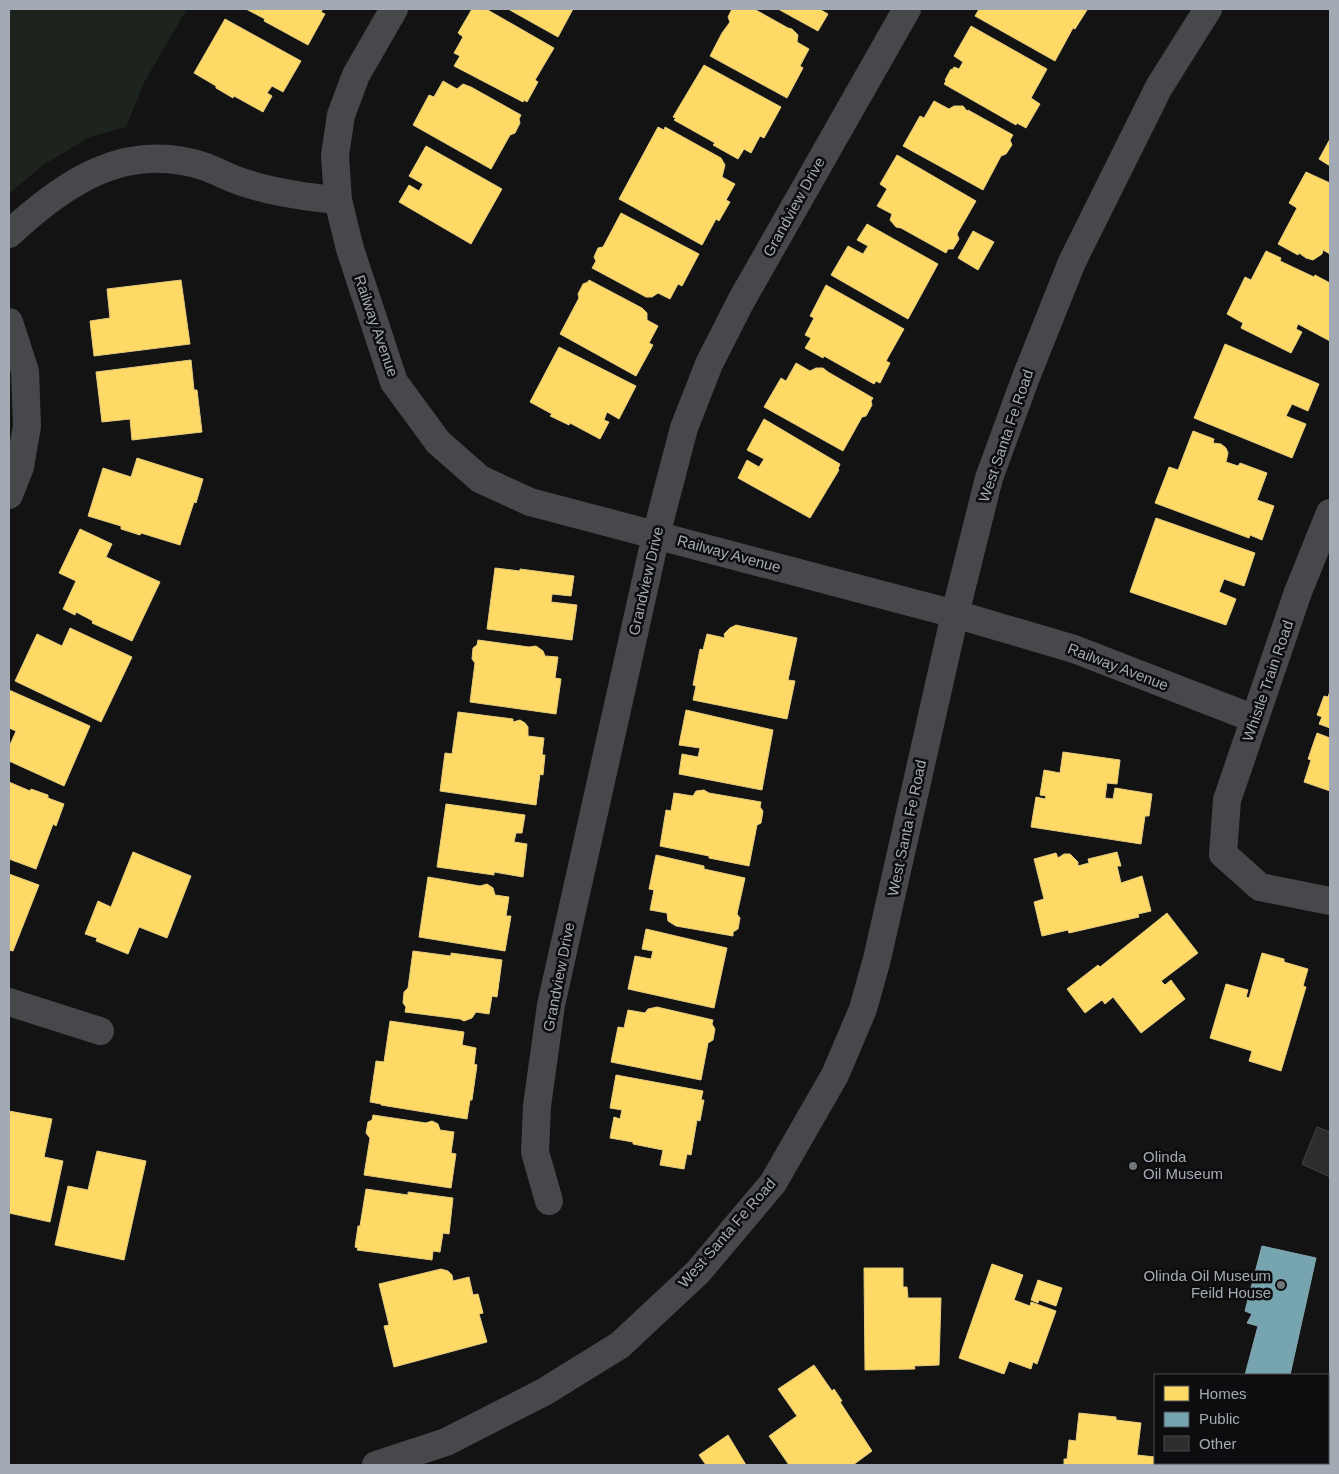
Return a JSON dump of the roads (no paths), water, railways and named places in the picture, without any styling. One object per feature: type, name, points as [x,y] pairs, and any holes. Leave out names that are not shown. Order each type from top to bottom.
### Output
[{"type":"street","name":"Railway Avenue","points":[[394,9],[356,75],[341,115],[335,155],[338,200],[350,249],[394,382],[438,442],[480,478],[530,502],[955,614],[1074,649],[1255,719]]},
{"type":"street","name":"Grandview Drive","points":[[549,1201],[535,1152],[537,1106],[551,1005],[656,535],[684,428],[709,364],[831,140],[907,9]]},
{"type":"street","name":"West Santa Fe Road","points":[[376,1465],[446,1442],[544,1392],[620,1345],[698,1272],[773,1183],[835,1075],[863,1008],[877,958],[955,614],[989,478],[1026,377],[1072,262],[1159,87],[1208,9]]},
{"type":"street","points":[[9,234],[26,218],[66,189],[101,169],[137,159],[170,159],[205,167],[243,183],[294,196],[338,200]]},
{"type":"street","points":[[9,322],[25,371],[27,426],[20,467],[9,495]]},
{"type":"street","name":"Whistle Train Road","points":[[1330,513],[1298,592],[1227,800],[1224,854],[1260,887],[1330,901]]},
{"type":"street","points":[[9,1002],[100,1031]]},
{"type":"place","name":"Olinda Oil Museum","points":[[1133,1166]]},
{"type":"place","name":"Olinda Oil Museum Feild House","points":[[1281,1285]]}]
